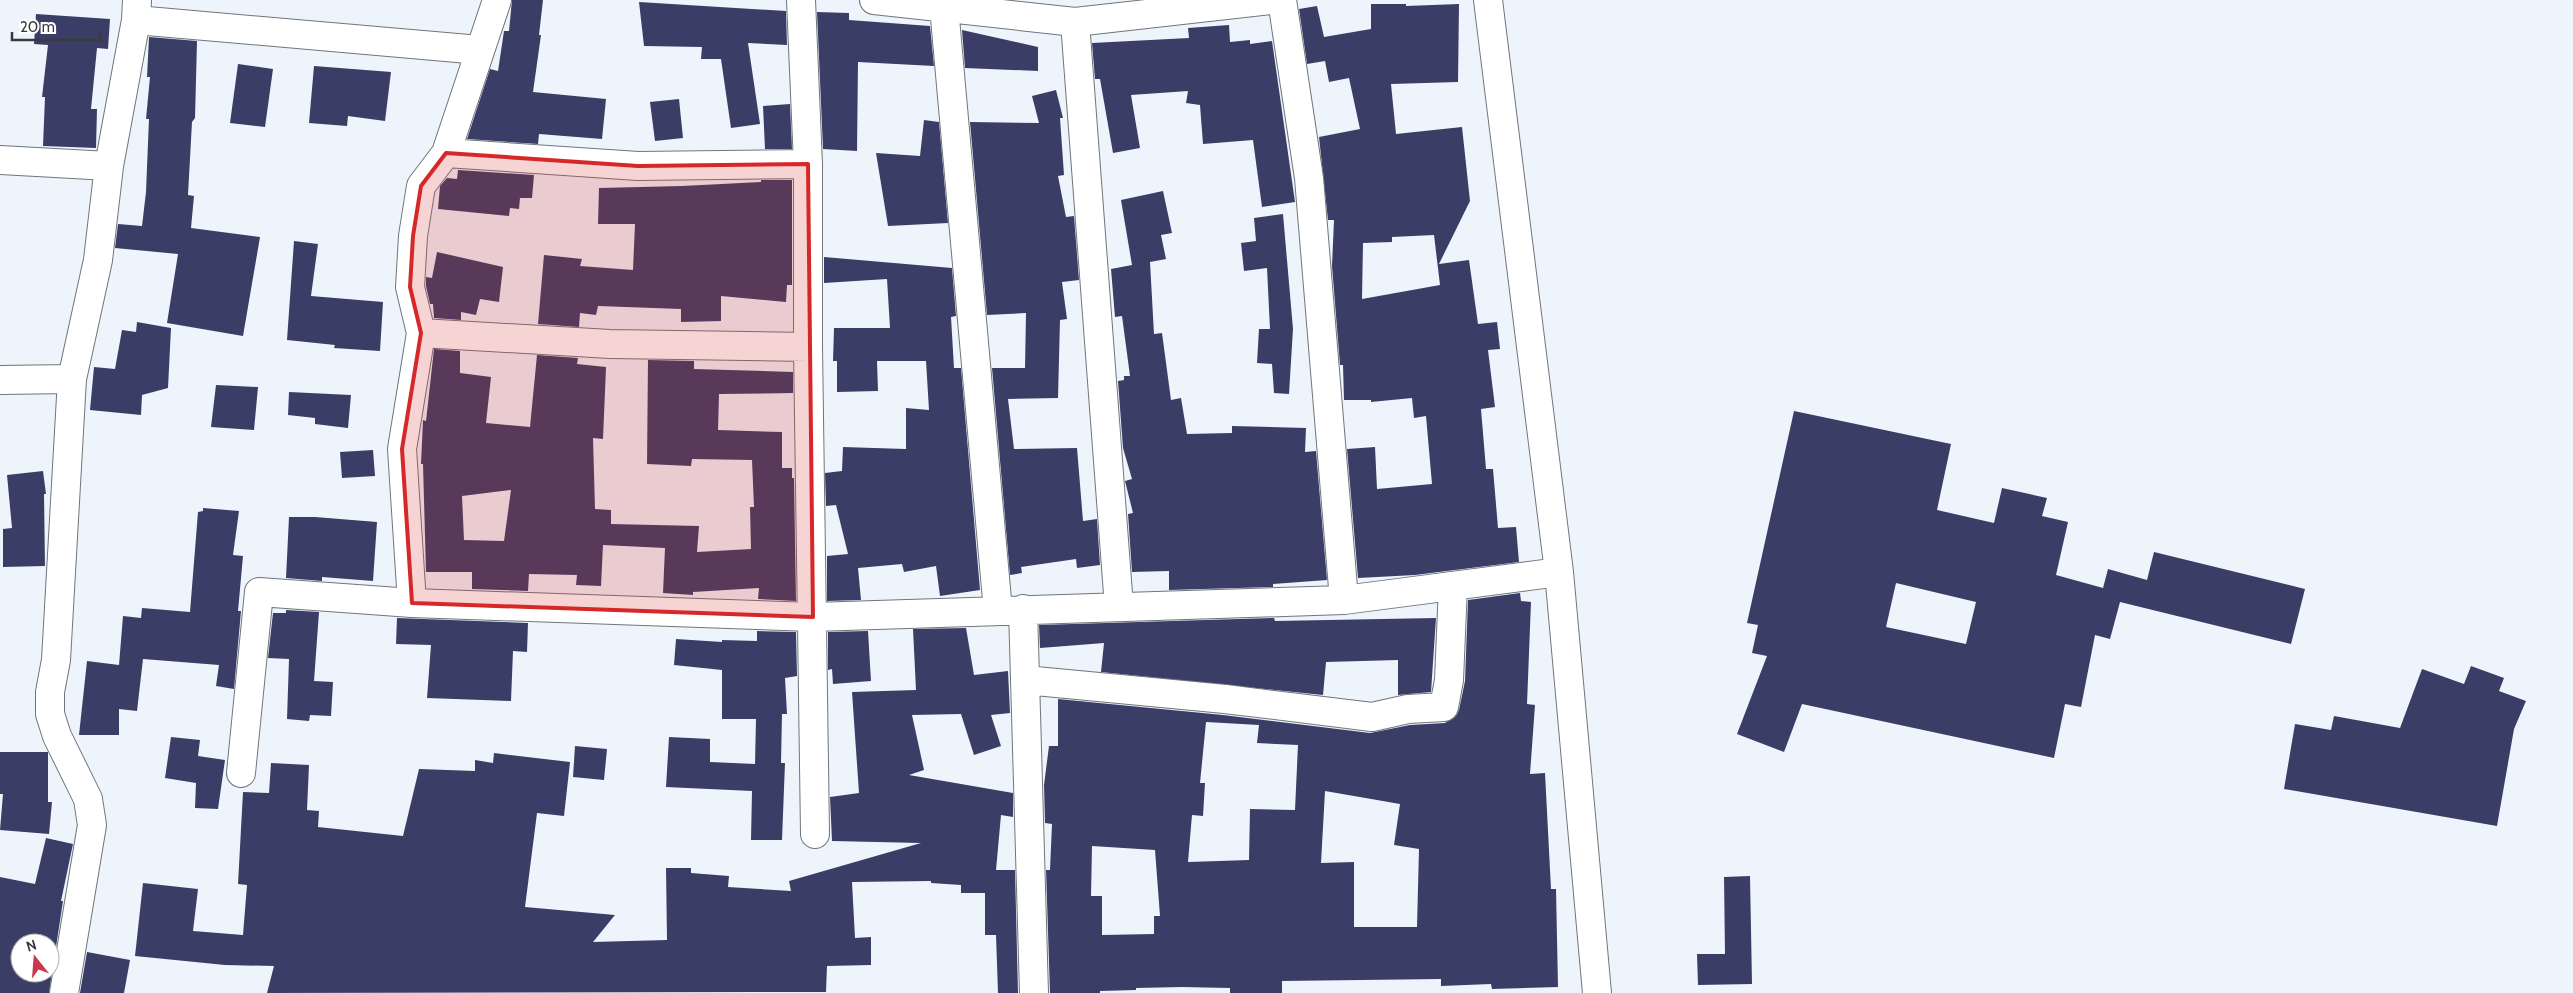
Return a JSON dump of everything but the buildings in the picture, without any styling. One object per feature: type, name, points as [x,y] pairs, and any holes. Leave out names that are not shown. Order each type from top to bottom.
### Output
[{"type":"street","points":[[412,603],[402,449],[421,333],[410,287],[413,236],[421,186],[446,153],[497,0]]},
{"type":"street","points":[[801,0],[808,164],[808,347],[815,834]]},
{"type":"street","points":[[874,0],[1075,22],[1271,0]]},
{"type":"street","points":[[1282,0],[1309,178],[1344,600]]},
{"type":"street","points":[[1488,0],[1559,572],[1597,993]]},
{"type":"street","points":[[944,7],[1010,610],[1025,680],[1034,993]]},
{"type":"street","points":[[64,993],[92,825],[88,799],[57,736],[50,714],[50,692],[56,660],[72,379],[98,260],[109,166],[136,10],[480,50]]},
{"type":"street","points":[[1075,22],[1119,607]]},
{"type":"street","points":[[446,153],[638,166],[808,164]]},
{"type":"street","points":[[0,160],[109,166]]},
{"type":"street","points":[[421,333],[610,344],[808,347]]},
{"type":"street","points":[[0,380],[72,379]]},
{"type":"street","points":[[241,773],[259,592],[412,603],[813,617],[1344,600],[1559,572]]},
{"type":"street","points":[[1025,680],[1225,699],[1372,717],[1408,709],[1444,707],[1449,680],[1453,586]]},
{"type":"highlighted area","points":[[446,153],[638,166],[808,164],[813,617],[412,603],[402,449],[421,333],[410,287],[413,236],[421,186]]}]
